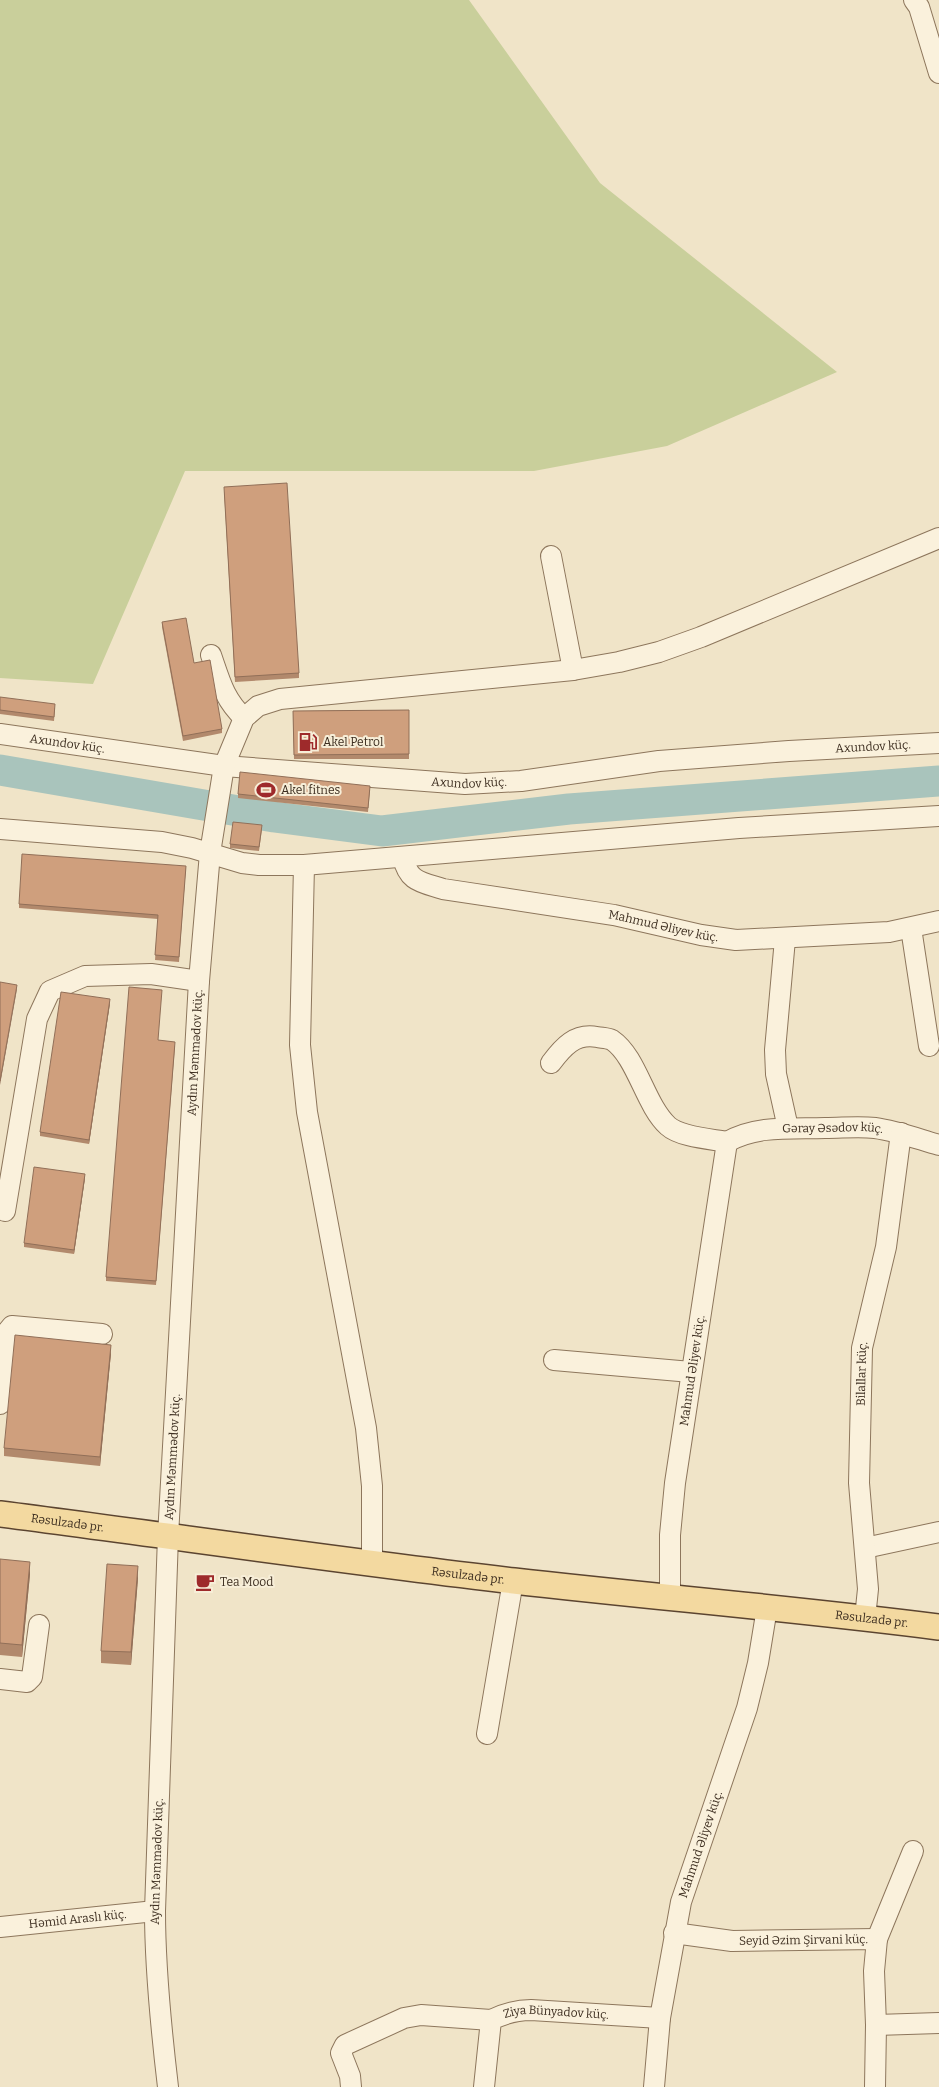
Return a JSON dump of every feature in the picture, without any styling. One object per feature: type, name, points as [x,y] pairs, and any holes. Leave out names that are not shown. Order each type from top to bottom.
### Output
[{"type":"main road","name":"Rəsulzadə pr.","points":[[0,1514],[513,1581],[939,1627]]},
{"type":"street","points":[[914,0],[919,8],[939,73]]},
{"type":"street","points":[[211,655],[224,694],[232,706],[244,718],[258,706],[280,699],[573,670],[627,660],[701,637],[939,538]]},
{"type":"street","points":[[551,556],[573,670]]},
{"type":"street","name":"Aydın Məmmədov küç.","points":[[168,2087],[159,2017],[155,1965],[155,1911],[168,1536],[199,981],[210,853],[222,776],[244,718]]},
{"type":"street","name":"Axundov küç.","points":[[0,734],[222,776],[465,784],[521,781],[659,761],[789,751],[939,743]]},
{"type":"street","points":[[0,829],[162,842],[210,853],[242,863],[304,865],[738,828],[939,816]]},
{"type":"street","name":"Mahmud Əliyev küç.","points":[[403,858],[406,870],[419,882],[443,889],[614,915],[717,938],[785,938],[889,932],[939,920]]},
{"type":"street","points":[[304,865],[300,1045],[302,1077],[366,1428],[372,1486],[372,1564]]},
{"type":"street","points":[[912,928],[929,1046]]},
{"type":"street","points":[[785,938],[775,1050],[776,1074],[788,1128]]},
{"type":"street","points":[[5,1211],[37,1019],[50,991],[85,976],[151,974],[199,981]]},
{"type":"street","points":[[551,1063],[564,1046],[575,1038],[589,1035],[611,1039],[624,1053],[655,1109],[668,1127],[681,1133],[727,1142]]},
{"type":"street","name":"Gəray Əsədov küç.","points":[[727,1142],[736,1137],[760,1130],[851,1127],[875,1128],[901,1133],[939,1145]]},
{"type":"street","name":"Bilallar küç.","points":[[865,1618],[868,1589],[860,1483],[862,1348],[886,1247],[901,1133]]},
{"type":"street","name":"Mahmud Əliyev küç.","points":[[670,1599],[670,1535],[673,1501],[727,1142]]},
{"type":"street","points":[[0,1404],[7,1332],[12,1326],[102,1334]]},
{"type":"street","points":[[554,1360],[691,1372]]},
{"type":"street","points":[[865,1548],[939,1532]]},
{"type":"street","points":[[487,1734],[513,1581]]},
{"type":"street","name":"Mahmud Əliyev küç.","points":[[654,2087],[660,2018],[681,1902],[746,1708],[758,1663],[767,1608]]},
{"type":"street","points":[[0,1679],[27,1682],[32,1677],[39,1626]]},
{"type":"street","points":[[877,1939],[913,1851]]},
{"type":"street","name":"Həmid Araslı küç.","points":[[0,1927],[155,1911]]},
{"type":"street","name":"Seyid Əzim Şirvani küç.","points":[[674,1933],[732,1941],[877,1939],[874,1971],[876,2025],[875,2087]]},
{"type":"street","name":"Ziya Bünyadov küç.","points":[[484,2087],[491,2020],[515,2010],[660,2018]]},
{"type":"street","points":[[351,2087],[350,2076],[341,2053],[345,2046],[404,2018],[420,2015],[491,2020]]},
{"type":"street","points":[[876,2025],[939,2023]]},
{"type":"green space","points":[[0,0],[469,0],[600,183],[837,372],[667,446],[534,471],[185,471],[93,684],[0,678]]},
{"type":"building","points":[[287,483],[299,673],[235,677],[224,487]]},
{"type":"building","points":[[186,618],[194,663],[210,660],[222,729],[183,736],[162,622]]},
{"type":"building","points":[[0,697],[55,704],[54,717],[0,710]]},
{"type":"building","points":[[409,710],[409,754],[294,755],[293,711]]},
{"type":"building","points":[[240,772],[370,786],[368,808],[238,794]]},
{"type":"building","points":[[233,822],[262,825],[259,847],[230,844]]},
{"type":"building","points":[[22,854],[186,866],[179,957],[155,955],[158,915],[19,904]]},
{"type":"building","points":[[0,982],[17,985],[0,1081]]},
{"type":"building","points":[[129,987],[162,990],[158,1040],[175,1042],[156,1281],[106,1277]]},
{"type":"building","points":[[61,992],[110,999],[89,1140],[40,1132]]},
{"type":"building","points":[[34,1167],[85,1174],[74,1250],[24,1243]]},
{"type":"building","points":[[15,1335],[111,1345],[100,1457],[4,1448]]},
{"type":"building","points":[[0,1559],[30,1562],[22,1645],[0,1643]]},
{"type":"building","points":[[107,1564],[138,1566],[131,1652],[101,1651]]},
{"type":"waterway","points":[[0,770],[274,817],[382,831],[569,809],[939,781]]},
{"type":"place","name":"Akel Petrol","points":[[308,742]]},
{"type":"place","name":"Akel fitnes","points":[[266,790]]},
{"type":"place","name":"Tea Mood","points":[[205,1582]]}]
